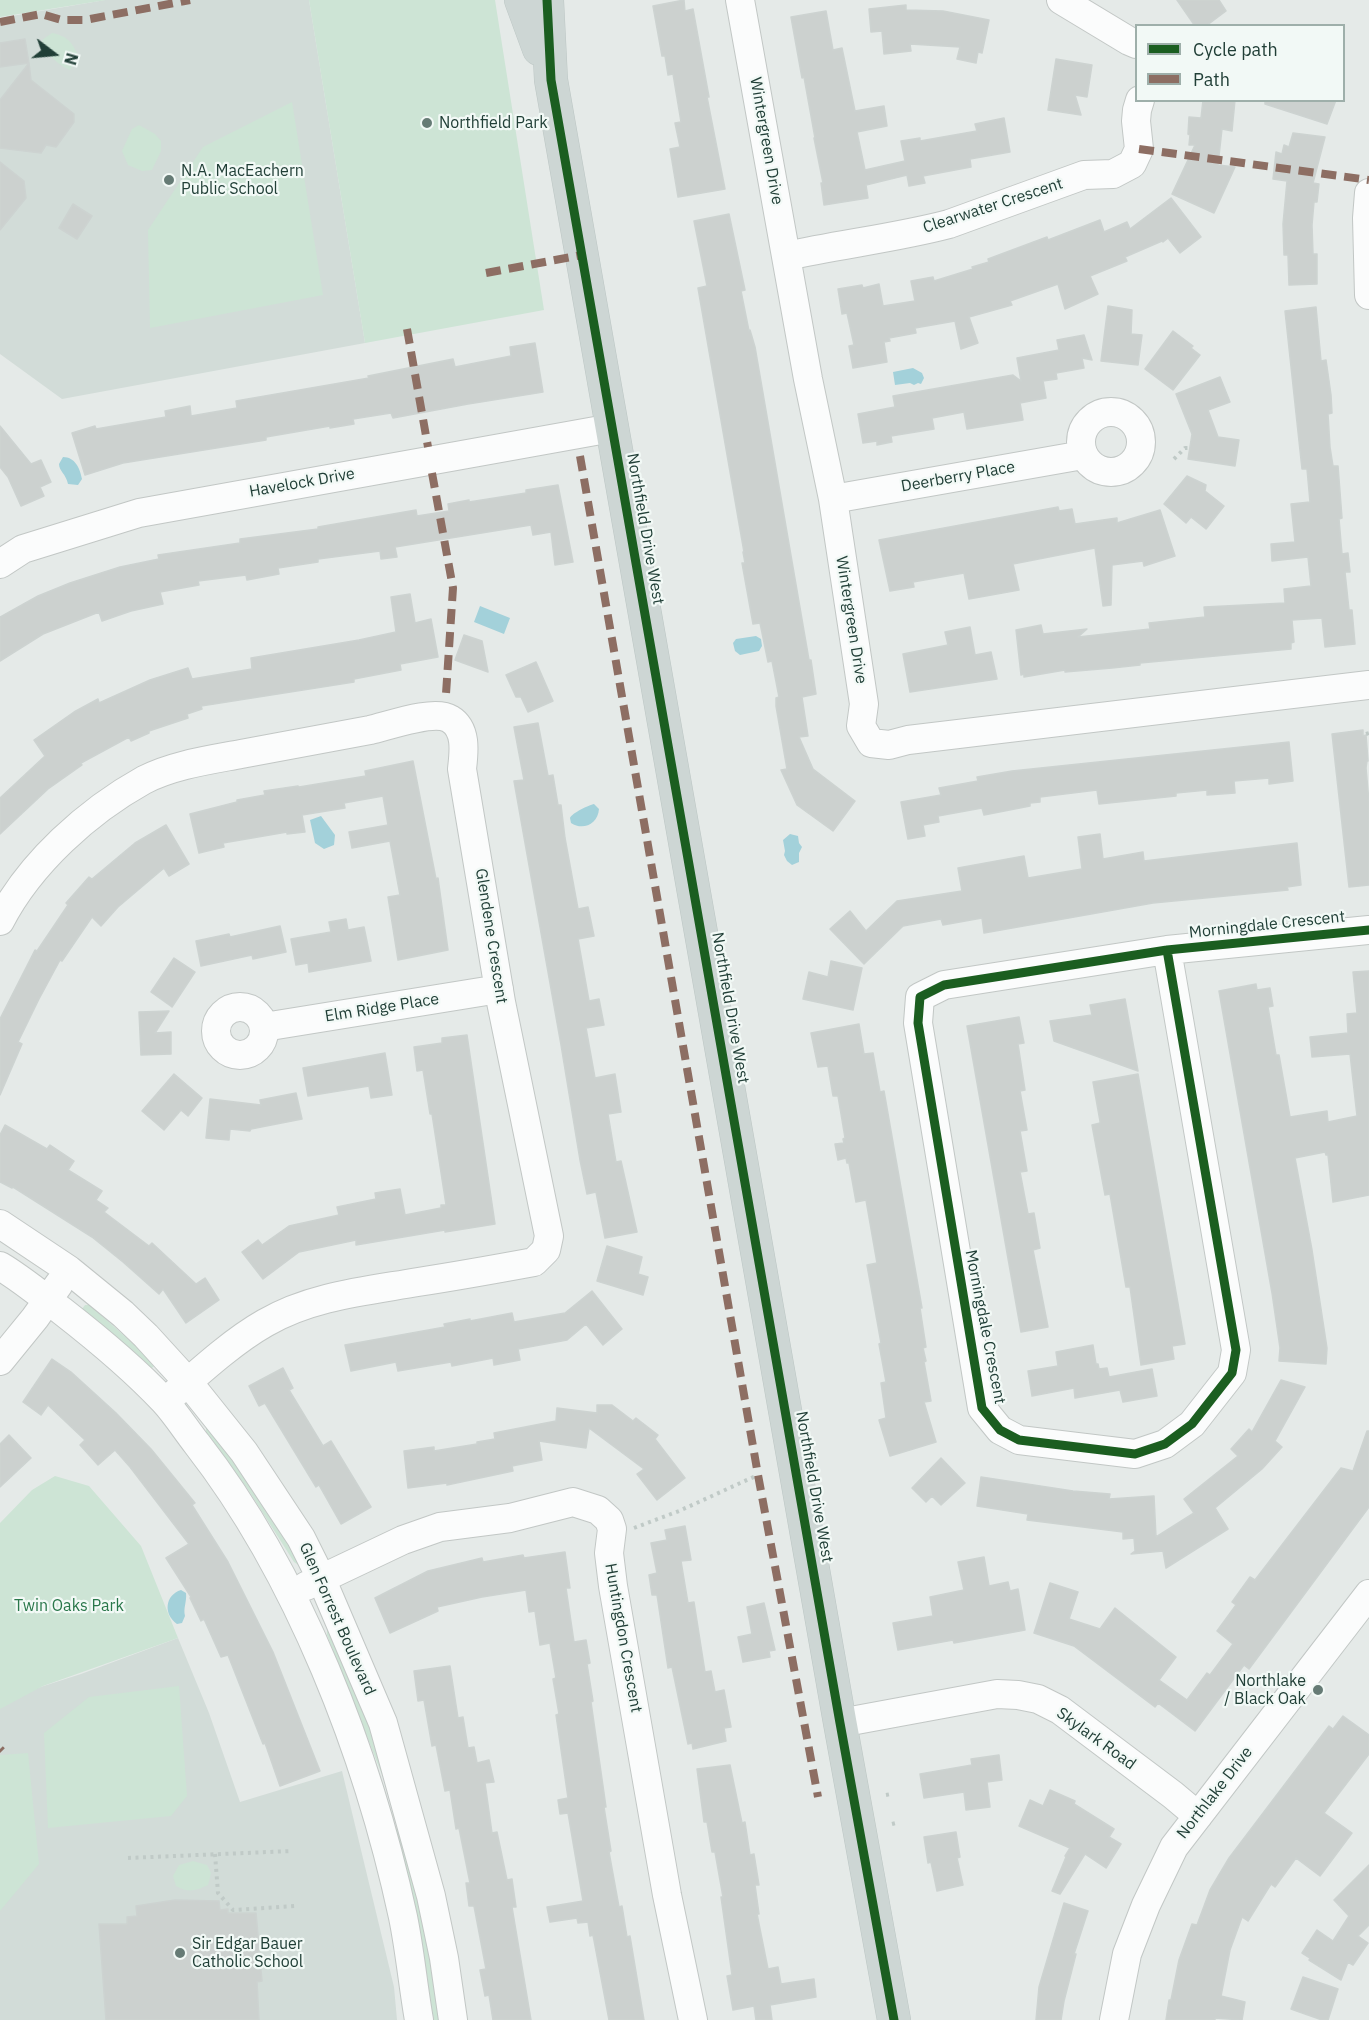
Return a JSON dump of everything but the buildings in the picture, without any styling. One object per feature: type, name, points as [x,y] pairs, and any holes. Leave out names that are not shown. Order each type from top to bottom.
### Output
[{"type":"main road","name":"Northfield Drive West","points":[[521,0],[551,80]]},
{"type":"main road","name":"Northfield Drive West","points":[[547,0],[551,80],[894,2020]]},
{"type":"street","name":"Wintergreen Drive","points":[[740,0],[808,379],[833,499],[864,704],[861,726],[871,743],[889,745],[908,740],[1369,685]]},
{"type":"street","points":[[1061,0],[1135,43]]},
{"type":"street","name":"Clearwater Crescent","points":[[787,256],[927,230],[1084,175],[1113,174],[1132,164],[1139,149],[1136,121],[1140,102]]},
{"type":"street","points":[[1369,193],[1367,276],[1369,295]]},
{"type":"street","name":"Havelock Drive","points":[[0,564],[23,549],[139,513],[612,428]]},
{"type":"street","name":"Deerberry Place","points":[[833,499],[1083,455]]},
{"type":"street","name":"Glendene Crescent","points":[[0,921],[10,903],[58,843],[115,797],[147,778],[205,761],[420,718],[442,716],[453,722],[463,738],[462,769],[499,989],[549,1236],[546,1250],[534,1262],[314,1301],[263,1324],[165,1402]]},
{"type":"street","name":"Morningdale Crescent","points":[[1167,950],[1236,1350],[1232,1373],[1192,1424],[1165,1444],[1135,1454],[1019,1440],[1000,1430],[982,1408],[918,1023],[920,998],[944,985],[1167,950],[1369,930]]},
{"type":"street","name":"Elm Ridge Place","points":[[264,1027],[499,989]]},
{"type":"street","name":"Glen Forrest Boulevard","points":[[0,1224],[69,1270],[146,1336],[188,1382],[244,1452],[301,1538],[321,1578],[383,1723],[431,1896],[444,1958],[453,2020]]},
{"type":"street","name":"Glen Forrest Boulevard","points":[[0,1266],[103,1343],[165,1402],[213,1464],[243,1508],[291,1594],[348,1730],[377,1817],[403,1918],[419,2020]]},
{"type":"street","points":[[0,1361],[69,1270]]},
{"type":"street","points":[[291,1594],[403,1540],[440,1527],[510,1518],[573,1502],[598,1510],[609,1520],[612,1529]]},
{"type":"street","name":"Huntingdon Crescent","points":[[612,1529],[609,1553],[614,1586],[667,1895],[693,2020]]},
{"type":"street","name":"Northlake Drive","points":[[1114,2020],[1127,1954],[1146,1905],[1174,1847],[1369,1593]]},
{"type":"street","name":"Skylark Road","points":[[840,1723],[997,1694],[1038,1699],[1060,1710],[1198,1816]]},
{"type":"street","points":[[377,1817],[408,1809]]},
{"type":"path","points":[[1174,459],[1185,448],[1188,448]]},
{"type":"path","points":[[612,1529],[631,1529],[758,1475]]},
{"type":"path","points":[[128,1858],[292,1851]]},
{"type":"path","points":[[215,1854],[218,1893],[234,1910],[294,1906]]},
{"type":"shaded area","name":"N.A. MacEachern Public School","points":[[105,0],[309,0],[365,343],[62,399],[0,354],[0,18]]},
{"type":"shaded area","points":[[178,1638],[209,1713],[240,1802],[342,1771],[394,1987],[397,2020],[0,2020],[0,1700],[81,1674]]},
{"type":"green space","points":[[0,0],[106,0],[0,17]]},
{"type":"green space","name":"Northfield Park","points":[[309,0],[495,0],[544,310],[365,343]]},
{"type":"green space","points":[[52,33],[62,36],[74,46],[78,55],[70,70],[52,58],[43,45],[42,40]]},
{"type":"green space","points":[[292,102],[323,295],[150,328],[148,230],[203,147]]},
{"type":"green space","points":[[139,125],[155,134],[161,141],[161,151],[152,170],[142,171],[128,165],[122,151],[132,129]]},
{"type":"green space","points":[[85,1305],[90,1305],[151,1360],[154,1366],[150,1370],[82,1309]]},
{"type":"green space","points":[[206,1423],[254,1476],[300,1566],[294,1562],[247,1488],[206,1434]]},
{"type":"green space","name":"Twin Oaks Park","points":[[55,1476],[89,1486],[141,1546],[178,1638],[43,1686],[0,1709],[0,1523],[32,1490]]},
{"type":"green space","points":[[327,1627],[350,1657],[388,1790],[327,1635]]},
{"type":"green space","points":[[179,1686],[187,1796],[171,1816],[48,1828],[44,1733],[89,1697]]},
{"type":"green space","points":[[28,1753],[39,1864],[0,1911],[0,1755]]},
{"type":"green space","points":[[398,1827],[402,1829],[443,2020],[431,2020],[394,1831]]},
{"type":"green space","points":[[193,1861],[207,1865],[211,1873],[208,1885],[192,1890],[176,1886],[173,1876],[179,1865]]},
{"type":"water","points":[[913,368],[922,373],[924,378],[921,384],[895,385],[893,372]]},
{"type":"water","points":[[63,457],[74,461],[78,467],[82,479],[78,485],[68,484],[59,466]]},
{"type":"water","points":[[480,606],[510,618],[504,634],[474,622]]},
{"type":"water","points":[[756,636],[761,639],[762,646],[759,651],[740,655],[735,651],[733,643],[736,639]]},
{"type":"water","points":[[594,804],[599,809],[593,822],[585,826],[571,823],[570,818],[574,814]]},
{"type":"water","points":[[321,816],[335,835],[334,845],[324,849],[315,843],[310,820]]},
{"type":"water","points":[[790,834],[798,836],[802,847],[799,862],[792,865],[784,855],[783,840]]},
{"type":"water","points":[[181,1590],[186,1593],[185,1616],[182,1623],[177,1624],[169,1615],[168,1605],[172,1596]]},
{"type":"marked path","points":[[0,22],[41,14],[62,20],[85,20],[190,0]]},
{"type":"marked path","points":[[1139,149],[1369,180]]},
{"type":"marked path","points":[[486,273],[582,255]]},
{"type":"marked path","points":[[407,329],[428,447]]},
{"type":"marked path","points":[[580,456],[758,1475],[818,1797]]},
{"type":"marked path","points":[[432,473],[453,588],[446,694]]},
{"type":"cycle path","points":[[547,0],[551,80],[894,2020]]},
{"type":"cycle path","points":[[1167,950],[1236,1350],[1232,1373],[1192,1424],[1165,1444],[1135,1454],[1019,1440],[1000,1430],[982,1408],[918,1023],[920,997],[944,985],[1167,950],[1369,930]]},
{"type":"place","name":"Northfield Park","points":[[427,123]]},
{"type":"place","name":"N.A. MacEachern Public School","points":[[169,180]]},
{"type":"place","name":"Northlake / Black Oak","points":[[1318,1690]]},
{"type":"place","name":"Sir Edgar Bauer Catholic School","points":[[180,1953]]}]
